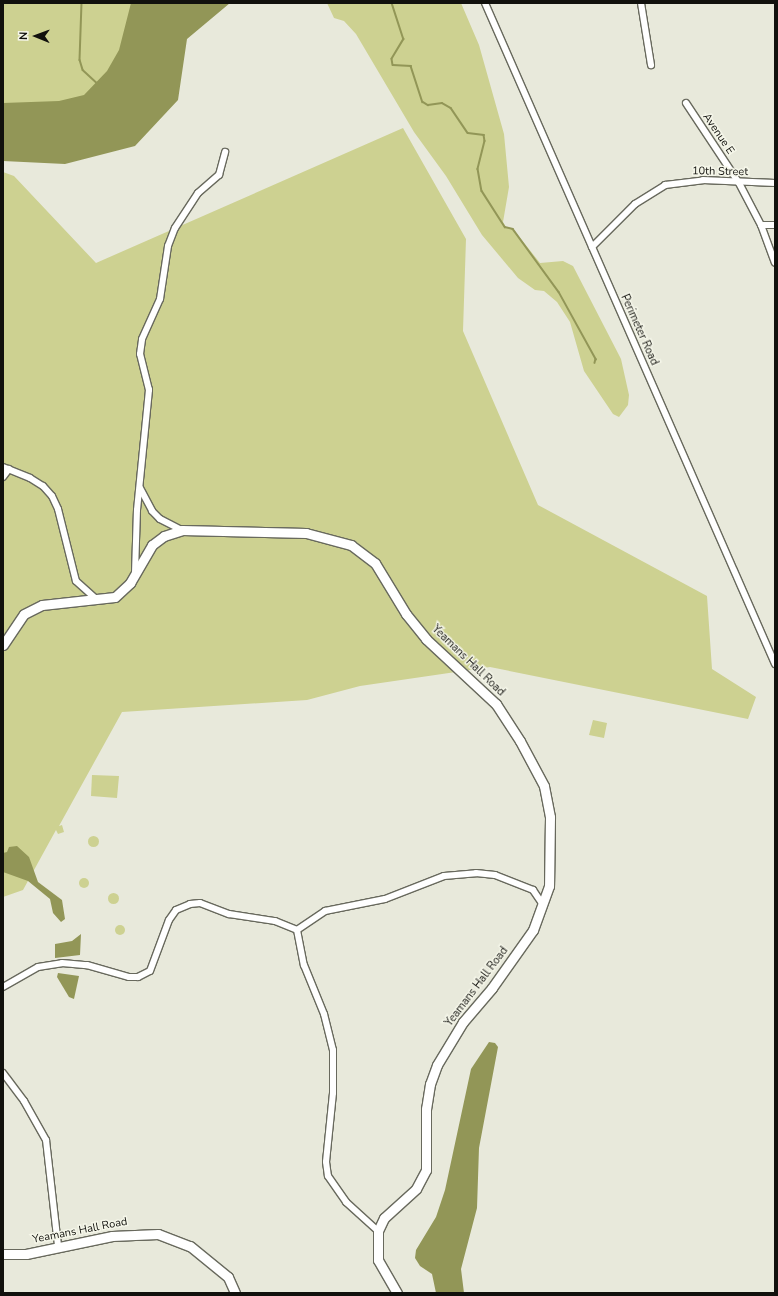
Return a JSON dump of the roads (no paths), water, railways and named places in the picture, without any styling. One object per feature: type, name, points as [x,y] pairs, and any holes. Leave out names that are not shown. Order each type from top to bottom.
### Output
[{"type":"street","name":"Perimeter Road","points":[[485,3],[775,664]]},
{"type":"street","points":[[641,3],[651,65]]},
{"type":"street","name":"Avenue E","points":[[686,103],[739,183],[761,225],[775,263]]},
{"type":"street","points":[[135,573],[139,485],[150,390],[140,354],[142,339],[160,299],[168,246],[175,228],[198,193],[219,175],[225,152]]},
{"type":"street","name":"10th Street","points":[[592,247],[635,204],[659,188],[688,181],[775,183]]},
{"type":"street","points":[[761,225],[775,225]]},
{"type":"street","points":[[3,477],[6,468],[43,486],[52,496],[58,510],[76,581],[96,599]]},
{"type":"street","points":[[139,485],[152,511],[171,526],[182,530]]},
{"type":"street","name":"Yeamans Hall Road","points":[[3,645],[24,614],[42,605],[71,600],[96,599],[115,596],[130,583],[152,545],[164,536],[182,530],[306,533],[351,546],[374,563],[406,614],[426,639],[496,704],[535,766],[544,786],[550,817],[549,886],[533,930],[492,988],[463,1022],[437,1065],[426,1109],[426,1170],[416,1189],[384,1218],[378,1231]]},
{"type":"street","points":[[297,930],[325,911],[385,899],[444,876],[461,873],[496,875],[520,884],[533,890],[543,905]]},
{"type":"street","points":[[3,987],[38,967],[62,963],[87,965],[129,977],[144,974],[150,971],[168,920],[176,910],[190,904],[200,903],[230,914],[275,921],[297,930]]},
{"type":"street","points":[[297,930],[304,965],[324,1014],[333,1050],[333,1093],[326,1162],[328,1176],[346,1202],[378,1231],[378,1260],[397,1293]]},
{"type":"street","points":[[3,1073],[24,1101],[46,1140],[58,1246]]},
{"type":"street","name":"Yeamans Hall Road","points":[[3,1254],[26,1254],[58,1246],[112,1236],[158,1234],[190,1246],[228,1277],[234,1293]]},
{"type":"waterway","points":[[82,3],[80,60],[83,70],[98,84]]},
{"type":"waterway","points":[[392,3],[404,39],[392,59],[393,65],[411,66],[423,102],[428,105],[442,103],[451,108],[468,133],[484,135],[485,141],[478,169],[482,191],[505,227],[513,229],[559,292],[596,359],[595,363]]}]
